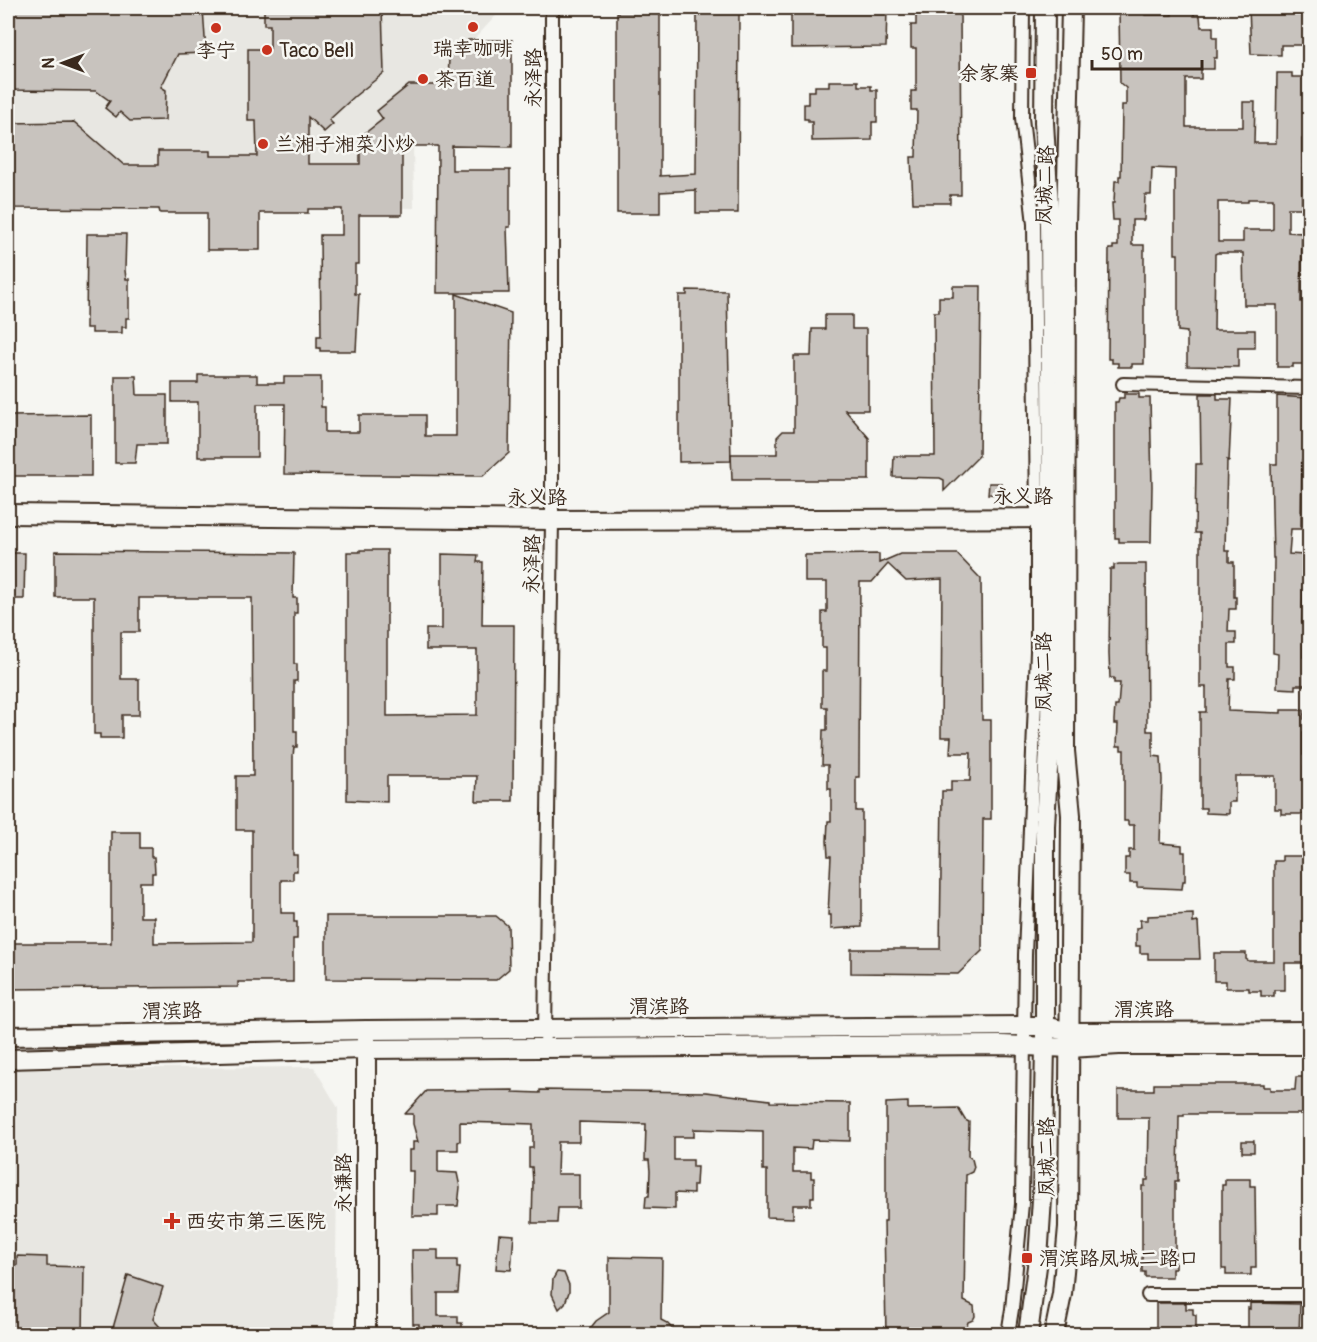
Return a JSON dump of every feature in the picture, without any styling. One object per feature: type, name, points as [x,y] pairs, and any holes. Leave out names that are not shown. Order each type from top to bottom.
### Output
[{"type":"street","name":"永泽路","points":[[545,1048],[552,520],[552,8]]},
{"type":"street","points":[[1008,1335],[1022,1203],[1025,955],[1037,651],[1052,518],[1034,224],[1022,118],[1023,8]]},
{"type":"street","name":"凤城二路","points":[[1028,1335],[1038,1259],[1042,1199],[1046,1046],[1045,826],[1050,731],[1052,518],[1050,225],[1044,122],[1045,8]]},
{"type":"street","name":"凤城二路","points":[[1054,1335],[1067,1250],[1071,815],[1065,751],[1052,518],[1066,226],[1071,8]]},
{"type":"street","points":[[1123,384],[1310,388]]},
{"type":"street","name":"永义路","points":[[8,514],[552,520],[1052,518]]},
{"type":"street","name":"渭滨路","points":[[8,1059],[545,1029],[1045,1026],[1070,1040],[1119,1045],[1310,1045]]},
{"type":"street","name":"渭滨路","points":[[8,1036],[365,1040],[545,1048],[1002,1045],[1024,1047],[1046,1046],[1070,1040],[1310,1031]]},
{"type":"street","name":"永谦路","points":[[365,1040],[366,1335]]},
{"type":"street","points":[[1148,1295],[1310,1295]]},
{"type":"shaded area","points":[[8,8],[503,8],[446,70],[446,142],[413,140],[414,208],[8,202]]},
{"type":"shaded area","name":"西安市第三医院","points":[[314,1067],[338,1108],[335,1334],[8,1334],[8,1069]]},
{"type":"building","points":[[8,8],[203,8],[206,53],[178,54],[161,87],[166,90],[165,120],[130,121],[120,112],[116,117],[105,108],[110,101],[96,91],[8,90]]},
{"type":"building","points":[[264,8],[382,8],[384,73],[329,120],[333,124],[324,132],[308,117],[308,164],[360,164],[360,137],[383,119],[377,111],[409,85],[448,85],[449,57],[456,50],[468,49],[468,40],[512,40],[512,147],[452,146],[452,170],[510,170],[510,227],[507,227],[509,293],[437,293],[438,146],[402,146],[402,215],[359,215],[359,264],[355,264],[355,294],[359,294],[356,351],[320,351],[320,348],[317,348],[317,336],[321,336],[320,235],[342,235],[342,209],[308,209],[308,213],[260,213],[260,250],[207,250],[207,213],[160,213],[159,209],[8,208],[8,123],[74,122],[124,165],[158,165],[158,151],[210,151],[210,156],[257,156],[256,121],[248,121],[248,49],[270,49],[270,25],[264,25]]},
{"type":"building","points":[[791,8],[887,8],[886,47],[791,48]]},
{"type":"building","points":[[916,8],[960,8],[961,195],[950,195],[950,203],[913,203],[911,157],[916,157],[917,110],[911,110],[911,91],[916,91],[916,48],[911,48],[911,25],[916,25]]},
{"type":"building","points":[[1119,8],[1145,8],[1145,15],[1194,12],[1194,16],[1200,16],[1201,27],[1213,27],[1213,37],[1217,37],[1217,58],[1214,58],[1214,69],[1201,69],[1201,79],[1186,79],[1186,127],[1243,127],[1243,102],[1255,102],[1254,143],[1276,143],[1277,73],[1292,73],[1292,77],[1307,77],[1307,139],[1302,139],[1302,208],[1288,208],[1288,232],[1302,233],[1301,302],[1306,302],[1305,364],[1277,367],[1277,305],[1244,305],[1243,253],[1217,253],[1215,254],[1214,330],[1255,330],[1255,348],[1238,348],[1238,367],[1187,366],[1187,332],[1178,331],[1175,169],[1152,168],[1151,195],[1145,195],[1144,220],[1132,220],[1132,245],[1144,245],[1144,364],[1118,367],[1118,363],[1112,363],[1112,359],[1108,359],[1109,249],[1118,246],[1118,220],[1113,220],[1112,203],[1114,203],[1115,181],[1119,181],[1119,176],[1121,176],[1122,105],[1126,105],[1126,88],[1120,83]],"holes":[[[1273,199],[1273,229],[1243,230],[1243,242],[1218,242],[1218,202]]]},
{"type":"building","points":[[1249,8],[1308,8],[1308,45],[1281,45],[1281,55],[1251,54]]},
{"type":"building","points":[[617,12],[660,12],[660,176],[696,174],[697,12],[739,12],[738,213],[696,213],[696,190],[660,192],[660,213],[617,213]]},
{"type":"building","points":[[829,81],[858,81],[858,86],[871,86],[871,90],[877,90],[877,122],[872,122],[872,140],[812,141],[812,122],[804,119],[804,104],[808,104],[808,91],[815,91],[815,86],[829,86]]},
{"type":"building","points":[[87,234],[126,234],[125,270],[126,279],[129,279],[129,318],[126,318],[126,327],[122,327],[122,333],[92,333],[92,328],[86,328]]},
{"type":"building","points":[[953,286],[981,286],[979,456],[944,491],[944,480],[940,478],[893,477],[894,456],[935,456],[934,312],[939,312],[939,297],[953,297]]},
{"type":"building","points":[[687,290],[727,291],[731,461],[679,462],[679,295],[687,295]]},
{"type":"building","points":[[456,294],[511,313],[509,453],[483,476],[284,474],[285,404],[257,404],[257,457],[198,457],[198,402],[172,402],[172,383],[198,383],[198,375],[257,375],[257,383],[284,383],[284,377],[321,377],[321,407],[325,407],[325,432],[359,432],[359,415],[425,415],[425,436],[456,436]]},
{"type":"building","points":[[825,315],[852,315],[852,329],[866,329],[868,410],[845,410],[869,438],[869,480],[732,480],[731,454],[777,454],[777,437],[783,431],[794,431],[794,356],[811,356],[812,329],[825,329]]},
{"type":"building","points":[[115,376],[136,376],[137,395],[167,395],[167,444],[137,444],[135,463],[115,463]]},
{"type":"building","points":[[1124,394],[1139,394],[1139,398],[1150,398],[1151,542],[1119,542],[1119,538],[1115,538],[1115,402],[1118,402],[1119,398],[1124,398]]},
{"type":"building","points":[[1200,394],[1217,394],[1217,399],[1232,399],[1229,461],[1227,460],[1225,551],[1229,551],[1229,562],[1234,562],[1236,609],[1229,609],[1228,632],[1236,632],[1236,644],[1229,644],[1229,667],[1235,667],[1235,679],[1229,679],[1228,711],[1281,713],[1281,710],[1304,710],[1304,719],[1310,719],[1310,732],[1303,732],[1303,755],[1310,755],[1310,766],[1304,766],[1304,789],[1310,789],[1310,802],[1306,802],[1306,814],[1281,814],[1281,809],[1275,809],[1275,776],[1235,776],[1235,802],[1229,802],[1229,814],[1206,813],[1206,808],[1200,808],[1200,712],[1206,712],[1206,687],[1200,687],[1200,533],[1195,533],[1196,464],[1201,464]]},
{"type":"building","points":[[1277,396],[1307,398],[1307,460],[1302,460],[1301,529],[1291,529],[1289,554],[1304,555],[1302,623],[1304,623],[1303,657],[1308,657],[1307,685],[1295,685],[1295,689],[1277,688],[1278,654],[1273,653],[1274,558],[1271,464],[1277,464]]},
{"type":"building","points":[[91,415],[91,476],[8,476],[8,416]]},
{"type":"building","points":[[989,483],[1001,483],[1001,495],[988,494]]},
{"type":"building","points":[[360,550],[387,550],[387,716],[477,715],[477,650],[426,650],[426,629],[442,629],[442,554],[478,555],[477,562],[483,562],[482,625],[514,625],[513,801],[476,801],[477,776],[387,776],[387,802],[347,800],[347,552],[360,552]]},
{"type":"building","points":[[55,551],[294,553],[293,598],[297,598],[297,613],[294,613],[294,664],[297,664],[297,681],[294,681],[294,731],[297,731],[297,747],[294,747],[293,757],[293,855],[297,855],[297,871],[293,871],[293,880],[281,880],[281,913],[294,913],[294,922],[297,922],[297,939],[293,939],[293,982],[238,982],[238,987],[8,989],[8,943],[111,943],[111,832],[140,832],[140,848],[151,848],[155,873],[152,873],[152,882],[140,882],[140,917],[154,917],[154,943],[252,942],[252,830],[236,830],[236,776],[253,776],[252,598],[139,598],[139,632],[121,632],[121,679],[139,679],[139,715],[122,715],[122,738],[100,738],[100,734],[94,734],[94,597],[55,597]]},
{"type":"building","points":[[8,553],[25,553],[24,599],[8,599]]},
{"type":"building","points":[[879,554],[879,563],[900,554],[957,554],[981,579],[982,720],[991,720],[991,819],[983,819],[982,951],[958,974],[851,973],[851,949],[940,949],[942,791],[951,791],[951,781],[970,781],[971,753],[950,753],[951,737],[941,737],[942,579],[906,581],[888,564],[872,582],[860,582],[859,777],[856,777],[856,811],[862,811],[862,927],[831,929],[831,915],[828,915],[831,856],[828,856],[827,841],[828,821],[831,821],[831,789],[828,789],[828,765],[822,765],[823,730],[827,730],[827,707],[822,707],[822,671],[826,671],[826,648],[822,648],[822,612],[827,612],[827,582],[805,582],[805,555]]},
{"type":"building","points":[[1146,564],[1147,731],[1153,731],[1153,756],[1161,757],[1160,843],[1182,845],[1182,852],[1185,852],[1185,881],[1183,881],[1182,889],[1137,887],[1137,883],[1130,883],[1130,875],[1125,875],[1125,858],[1129,858],[1129,850],[1134,850],[1134,825],[1128,825],[1128,821],[1124,821],[1124,750],[1121,750],[1121,746],[1117,746],[1118,724],[1114,724],[1120,683],[1114,683],[1114,678],[1110,678],[1109,654],[1110,569],[1114,569],[1114,565]]},
{"type":"building","points":[[1282,856],[1304,856],[1304,868],[1310,868],[1310,915],[1306,915],[1306,938],[1310,938],[1310,950],[1307,950],[1307,963],[1285,963],[1285,990],[1274,990],[1274,996],[1261,996],[1261,991],[1249,991],[1249,988],[1226,988],[1226,981],[1214,981],[1214,953],[1246,953],[1246,959],[1249,961],[1274,961],[1274,861],[1282,861]]},
{"type":"building","points":[[1193,914],[1193,923],[1198,922],[1200,959],[1148,959],[1148,953],[1140,953],[1140,946],[1136,946],[1136,928],[1141,927],[1140,920],[1148,920],[1148,916]]},
{"type":"building","points":[[326,916],[496,916],[508,926],[509,969],[496,980],[326,979]]},
{"type":"building","points":[[1296,1077],[1310,1077],[1310,1114],[1184,1114],[1184,1116],[1179,1116],[1178,1181],[1175,1181],[1175,1269],[1172,1269],[1172,1277],[1145,1277],[1145,1272],[1142,1272],[1142,1186],[1145,1186],[1145,1180],[1148,1180],[1149,1118],[1118,1118],[1118,1090],[1154,1090],[1154,1084],[1263,1084],[1263,1087],[1270,1087],[1270,1090],[1295,1090]]},
{"type":"building","points":[[513,1090],[513,1092],[540,1093],[540,1090],[706,1092],[770,1100],[770,1102],[850,1103],[850,1141],[812,1140],[811,1149],[793,1148],[793,1172],[811,1172],[811,1178],[814,1178],[814,1197],[811,1197],[811,1205],[793,1205],[793,1218],[767,1217],[767,1170],[763,1170],[763,1131],[694,1129],[694,1137],[674,1137],[674,1160],[693,1160],[693,1167],[697,1167],[693,1194],[675,1193],[675,1209],[645,1208],[646,1196],[649,1196],[650,1171],[649,1160],[645,1160],[646,1124],[579,1122],[579,1142],[558,1142],[557,1174],[579,1174],[579,1208],[558,1208],[557,1223],[532,1223],[533,1183],[532,1167],[529,1167],[529,1148],[533,1148],[533,1124],[460,1122],[458,1150],[438,1150],[438,1172],[457,1173],[460,1187],[458,1206],[438,1206],[438,1216],[412,1216],[413,1171],[409,1171],[409,1150],[413,1150],[413,1142],[418,1142],[413,1114],[405,1114],[426,1091]]},
{"type":"building","points":[[908,1102],[908,1109],[958,1108],[965,1120],[969,1122],[968,1156],[972,1159],[974,1167],[972,1172],[966,1175],[964,1301],[974,1306],[975,1316],[968,1322],[964,1335],[886,1335],[884,1221],[886,1221],[886,1103]]},
{"type":"building","points":[[1242,1141],[1254,1141],[1254,1152],[1242,1152]]},
{"type":"building","points":[[1225,1179],[1250,1179],[1250,1186],[1255,1186],[1256,1268],[1251,1268],[1251,1275],[1226,1275],[1226,1269],[1222,1269],[1222,1185],[1225,1185]]},
{"type":"building","points":[[499,1234],[514,1235],[511,1270],[496,1269]]},
{"type":"building","points":[[412,1250],[438,1250],[438,1260],[457,1260],[457,1268],[460,1268],[458,1293],[438,1293],[438,1316],[458,1316],[458,1323],[462,1323],[462,1335],[419,1335],[419,1324],[413,1324]]},
{"type":"building","points":[[17,1256],[47,1257],[47,1266],[84,1267],[83,1335],[8,1335],[8,1266],[17,1265]]},
{"type":"building","points":[[609,1257],[662,1258],[661,1320],[678,1335],[585,1335],[596,1321],[609,1312]]},
{"type":"building","points":[[557,1272],[564,1273],[569,1285],[565,1303],[559,1309],[552,1294],[553,1279]]},
{"type":"building","points":[[128,1275],[163,1287],[153,1319],[167,1335],[111,1335]]},
{"type":"building","points":[[1156,1303],[1186,1303],[1186,1309],[1193,1309],[1193,1314],[1196,1315],[1196,1334],[1156,1335]]},
{"type":"building","points":[[1250,1303],[1300,1304],[1299,1335],[1251,1335],[1251,1330],[1248,1330]]},
{"type":"place","name":"瑞幸咖啡","points":[[473,27]]},
{"type":"place","name":"李宁","points":[[216,28]]},
{"type":"place","name":"Taco Bell","points":[[267,50]]},
{"type":"place","name":"余家寨","points":[[1031,73]]},
{"type":"place","name":"茶百道","points":[[423,79]]},
{"type":"place","name":"兰湘子湘菜小炒","points":[[263,144]]},
{"type":"place","name":"西安市第三医院","points":[[172,1221]]},
{"type":"place","name":"渭滨路凤城二路口","points":[[1027,1258]]}]
